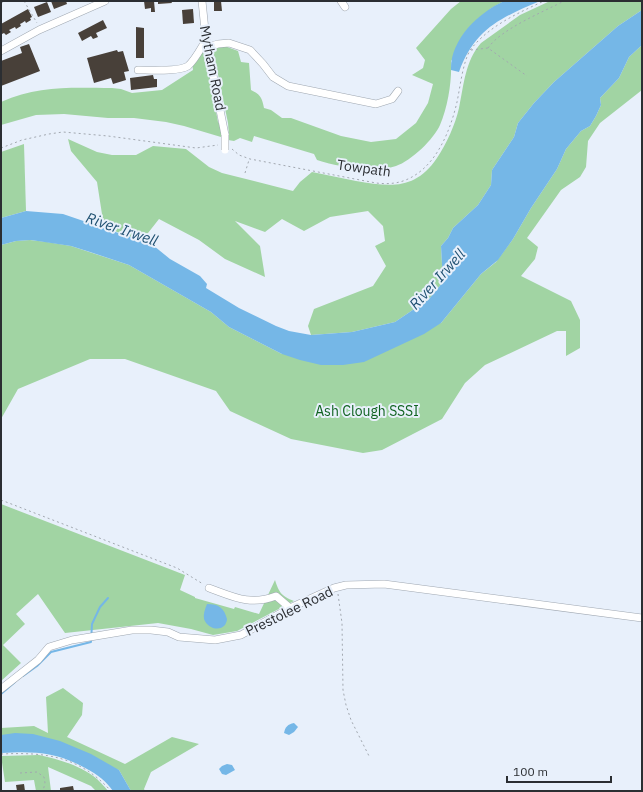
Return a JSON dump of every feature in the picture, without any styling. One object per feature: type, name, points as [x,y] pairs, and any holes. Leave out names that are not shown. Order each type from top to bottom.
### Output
[{"type":"street","points":[[1,51],[41,30],[104,1]]},
{"type":"street","name":"Mytham Road","points":[[202,1],[207,43],[225,135],[225,148]]},
{"type":"street","points":[[138,70],[183,68],[189,65],[207,43],[229,43],[250,50],[273,77],[288,86],[376,104],[392,99],[398,91]]},
{"type":"street","name":"Prestolee Road","points":[[1,689],[38,660],[49,647],[72,640],[132,630],[168,632],[179,637],[215,640],[242,635],[290,608],[337,587],[346,585],[384,584],[642,618]]},
{"type":"street","points":[[209,588],[240,599],[255,601],[266,600],[276,596],[290,608]]},
{"type":"path","points":[[1,3],[5,1]]},
{"type":"path","points":[[24,1],[41,30]]},
{"type":"path","name":"Towpath","points":[[225,148],[250,159],[376,183],[393,184],[410,178],[422,170],[432,159],[447,134],[457,102],[462,73],[470,50],[490,31],[514,14],[544,1]]},
{"type":"path","points":[[470,50],[488,48],[508,31],[564,1]]},
{"type":"path","points":[[488,48],[527,76]]},
{"type":"path","points":[[1,148],[22,140],[63,132],[108,136],[196,148],[207,146],[225,148]]},
{"type":"path","points":[[245,173],[250,159]]},
{"type":"path","points":[[1,500],[177,568],[209,588]]},
{"type":"path","points":[[337,587],[342,623],[343,690],[351,720],[369,756]]},
{"type":"path","points":[[1,754],[39,754],[72,762],[99,778],[111,791]]},
{"type":"path","points":[[20,773],[37,772],[44,777],[45,783],[43,791]]},
{"type":"green space","points":[[461,1],[504,1],[490,9],[451,61],[449,93],[440,125],[433,137],[415,155],[402,163],[396,166],[377,169],[345,167],[317,160],[314,154],[254,136],[252,142],[240,138],[234,141],[228,140],[228,123],[213,50],[222,45],[238,51],[241,62],[249,63],[251,90],[260,97],[264,108],[271,110],[282,118],[291,118],[341,136],[371,142],[396,139],[416,123],[428,103],[433,84],[412,75],[423,68],[425,60],[416,48],[451,9]]},
{"type":"green space","points":[[550,1],[642,1],[642,10],[618,26],[554,82],[518,123],[514,137],[492,170],[491,185],[478,205],[453,228],[448,238],[441,246],[443,282],[429,299],[395,322],[352,332],[311,335],[308,326],[314,309],[373,286],[386,266],[375,246],[385,241],[383,226],[368,211],[330,217],[304,231],[282,219],[265,232],[235,221],[260,246],[265,277],[225,259],[199,240],[159,219],[148,233],[144,242],[104,227],[97,182],[71,151],[68,139],[97,152],[112,155],[136,155],[153,146],[186,149],[209,167],[222,173],[293,191],[300,182],[312,172],[356,181],[391,185],[411,181],[420,176],[429,168],[437,158],[447,140],[459,108],[468,65],[481,43],[520,15]]},
{"type":"green space","name":"Ash Clough SSSI","points":[[642,45],[642,90],[600,123],[588,141],[586,167],[580,177],[561,190],[527,238],[538,247],[535,259],[521,276],[571,301],[580,320],[580,348],[566,356],[566,331],[557,331],[485,365],[465,383],[442,419],[382,450],[363,453],[291,439],[230,411],[216,391],[125,359],[90,359],[18,389],[1,419],[1,245],[16,241],[30,240],[47,242],[71,246],[129,265],[211,312],[229,327],[282,354],[441,323],[481,274],[496,262],[513,239],[531,208],[557,169],[566,149],[581,131],[590,126],[601,105],[600,98],[619,78],[629,57]]},
{"type":"green space","points":[[204,47],[218,122],[221,126],[221,137],[166,122],[134,118],[108,118],[64,114],[36,115],[1,125],[1,102],[42,90],[69,88],[112,88],[121,89],[132,93],[162,90],[193,70],[192,61]]},
{"type":"green space","points":[[24,144],[26,211],[1,218],[1,152]]},
{"type":"green space","points":[[1,504],[185,575],[180,590],[195,598],[234,609],[235,607],[259,614],[275,580],[281,593],[294,601],[237,631],[213,635],[158,623],[65,633],[38,594],[16,614],[25,624],[3,645],[21,663],[1,681]]},
{"type":"green space","points":[[63,688],[83,703],[82,715],[67,737],[125,764],[172,737],[199,744],[151,772],[144,789],[145,791],[131,791],[119,770],[1,735],[1,728],[34,726],[48,733],[46,697]]},
{"type":"green space","points":[[39,755],[62,761],[84,770],[97,779],[108,791],[96,791],[91,786],[48,767],[51,791],[36,791],[34,780],[5,782],[1,756]]},
{"type":"water","points":[[504,1],[540,1],[513,13],[490,27],[473,45],[465,57],[459,72],[451,70],[455,48],[460,38],[476,20],[494,6]]},
{"type":"water","points":[[642,10],[642,45],[629,57],[619,78],[600,98],[601,105],[590,126],[581,131],[566,149],[557,169],[498,260],[481,274],[441,323],[424,334],[364,362],[343,365],[321,365],[282,354],[229,327],[211,312],[129,265],[90,252],[71,246],[31,240],[16,241],[1,245],[1,218],[26,211],[63,214],[154,246],[170,259],[200,276],[207,284],[206,288],[239,308],[289,331],[311,335],[352,332],[395,322],[429,299],[443,282],[441,246],[448,238],[453,228],[478,205],[491,185],[492,170],[514,137],[518,123],[554,82],[618,26]]},
{"type":"water","points":[[207,604],[215,605],[223,609],[227,620],[225,625],[217,629],[208,625],[204,619]]},
{"type":"water","points":[[294,723],[298,727],[294,732],[289,735],[284,733],[287,726]]},
{"type":"water","points":[[15,733],[33,734],[60,741],[91,754],[119,770],[131,791],[113,791],[105,781],[91,771],[76,763],[56,756],[25,752],[1,753],[1,735]]},
{"type":"water","points":[[227,764],[232,765],[235,770],[226,775],[222,774],[219,769]]},
{"type":"building","points":[[51,1],[66,1],[67,4],[54,9]]},
{"type":"building","points":[[144,1],[154,1],[155,12],[151,12],[151,8],[145,9]]},
{"type":"building","points":[[158,1],[171,1],[172,3],[158,4]]},
{"type":"building","points":[[214,1],[221,1],[222,11],[214,11]]},
{"type":"building","points":[[47,2],[51,12],[38,17],[34,7]]},
{"type":"building","points":[[28,9],[32,17],[30,18],[31,20],[20,24],[21,26],[16,29],[15,27],[9,30],[11,32],[6,35],[4,33],[2,34],[1,24]]},
{"type":"building","points":[[193,9],[194,23],[183,24],[182,10]]},
{"type":"building","points":[[103,20],[107,28],[96,33],[98,37],[93,39],[91,36],[82,41],[78,33]]},
{"type":"building","points":[[136,27],[144,28],[144,58],[136,58]]},
{"type":"building","points":[[29,44],[40,71],[1,86],[1,61],[22,53],[20,47]]},
{"type":"building","points":[[117,50],[118,52],[123,51],[129,71],[124,72],[126,80],[113,84],[111,78],[94,83],[87,58]]},
{"type":"building","points":[[153,75],[154,79],[157,79],[157,87],[131,90],[130,78]]},
{"type":"building","points":[[24,784],[25,791],[17,791],[16,785]]},
{"type":"building","points":[[73,786],[74,791],[60,791],[60,788]]},
{"type":"waterway","points":[[23,676],[37,666],[51,652],[91,642],[92,624],[100,607],[108,598]]},
{"type":"waterway","points":[[1,694],[15,682]]},
{"type":"water label","name":"River Irwell","points":[[122,229]]},
{"type":"water label","name":"River Irwell","points":[[437,279]]}]
